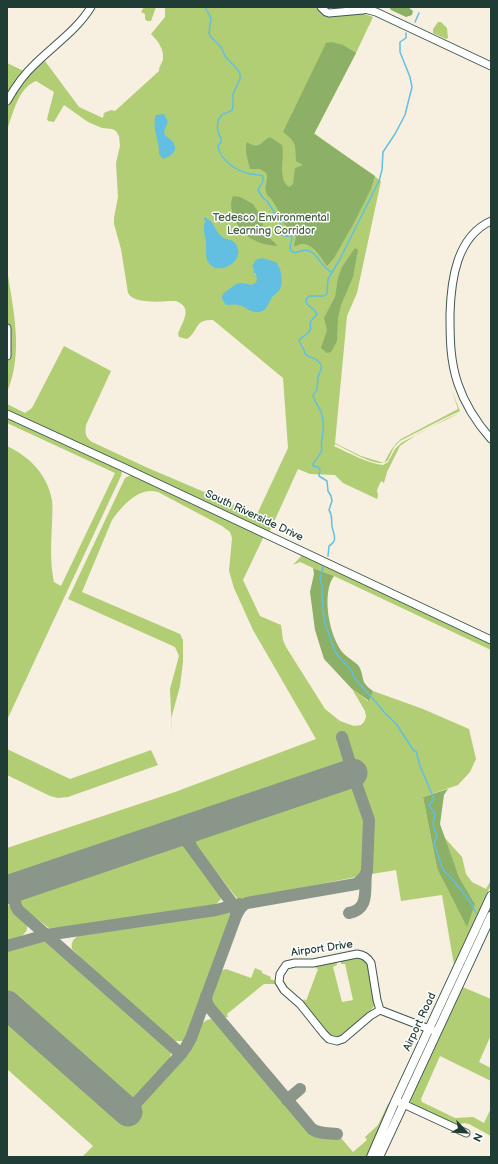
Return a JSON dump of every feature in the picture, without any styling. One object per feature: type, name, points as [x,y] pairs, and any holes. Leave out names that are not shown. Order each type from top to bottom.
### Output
[{"type":"main road","name":"Airport Road","points":[[371,1157],[400,1102],[491,896]]},
{"type":"main road","name":"Airport Road","points":[[433,1030],[491,916]]},
{"type":"main road","name":"Airport Road","points":[[379,1157],[400,1102]]},
{"type":"street","points":[[7,101],[25,74],[75,28],[91,7]]},
{"type":"street","points":[[321,7],[329,13],[339,9],[360,8],[376,12],[491,66]]},
{"type":"street","points":[[491,221],[476,230],[462,252],[456,266],[452,286],[450,331],[452,362],[460,388],[475,418],[491,439]]},
{"type":"street","points":[[7,328],[7,356]]},
{"type":"street","name":"South Riverside Drive","points":[[7,414],[141,475],[491,640]]},
{"type":"street","name":"Airport Drive","points":[[357,954],[363,955],[368,958],[371,963],[380,1010],[370,1016],[343,1039],[337,1041],[329,1039],[300,1004],[284,990],[279,982],[280,974],[286,965],[295,963],[313,963],[357,954]]},
{"type":"street","points":[[380,1010],[433,1030]]},
{"type":"street","points":[[400,1102],[466,1133]]},
{"type":"green space","points":[[144,7],[156,7],[151,21],[147,21],[145,19],[145,14],[141,12]]},
{"type":"green space","name":"Tedesco Environmental Learning Corridor","points":[[165,7],[318,7],[330,17],[359,12],[373,17],[314,133],[381,181],[357,293],[347,316],[335,443],[361,456],[384,463],[378,463],[359,456],[335,444],[334,446],[364,460],[383,465],[388,462],[395,449],[401,443],[416,435],[400,446],[387,472],[384,483],[381,481],[377,490],[377,499],[343,483],[335,475],[310,474],[298,469],[269,533],[7,411],[7,404],[25,413],[32,408],[64,346],[111,371],[86,425],[87,437],[92,442],[148,468],[256,514],[288,448],[283,378],[213,320],[207,320],[200,323],[191,336],[187,339],[179,337],[178,334],[186,311],[181,304],[176,301],[143,301],[132,297],[128,293],[121,249],[114,224],[118,197],[116,163],[120,146],[119,136],[116,131],[102,128],[88,122],[64,105],[54,122],[48,121],[47,119],[54,92],[36,81],[30,84],[20,95],[7,130],[7,63],[30,74],[42,62],[45,61],[79,107],[103,118],[104,113],[111,110],[115,111],[159,71],[163,59],[163,52],[158,42],[151,34],[165,17]]},
{"type":"green space","points":[[389,7],[408,7],[413,11],[412,15],[406,17],[391,10]]},
{"type":"green space","points":[[438,22],[441,22],[447,28],[448,38],[446,39],[433,33],[433,29]]},
{"type":"green space","points":[[332,42],[343,45],[356,53],[314,134],[375,176],[371,189],[355,221],[334,258],[327,266],[318,253],[310,246],[301,244],[294,246],[296,236],[291,229],[284,224],[273,201],[266,194],[266,173],[260,169],[250,169],[246,148],[247,142],[257,146],[270,137],[282,145],[283,179],[289,187],[293,184],[295,168],[303,165],[296,161],[294,144],[283,132],[326,43]]},
{"type":"green space","points":[[233,196],[240,197],[253,204],[261,216],[265,234],[277,246],[256,241],[245,234],[236,222],[233,215],[231,203]]},
{"type":"green space","points":[[355,248],[358,250],[353,277],[341,305],[338,318],[337,341],[331,352],[327,353],[321,348],[327,330],[324,318],[335,297],[338,278],[342,267]]},
{"type":"green space","points":[[7,269],[16,331],[16,346],[15,362],[7,392]]},
{"type":"green space","points":[[452,391],[460,411],[400,441],[394,447],[388,460],[384,463],[393,447],[401,439],[458,409]]},
{"type":"green space","points":[[460,413],[429,428],[448,418]]},
{"type":"green space","points":[[7,417],[120,469],[122,472],[7,720],[7,446],[23,455],[36,467],[42,474],[50,491],[52,500],[52,568],[54,582],[61,586],[115,473],[7,423]]},
{"type":"green space","points":[[131,475],[264,536],[243,580],[260,616],[281,625],[283,640],[286,647],[325,709],[340,721],[354,726],[361,725],[366,717],[365,711],[352,689],[368,701],[373,691],[423,709],[469,729],[476,759],[470,772],[458,785],[423,797],[437,868],[475,904],[459,877],[444,837],[462,857],[466,874],[472,882],[486,889],[491,880],[491,885],[454,965],[442,895],[401,901],[396,870],[372,874],[374,819],[346,736],[339,738],[347,760],[347,767],[7,883],[7,848],[175,792],[316,739],[253,630],[234,588],[229,571],[232,538],[230,532],[222,526],[158,492],[144,492],[126,503],[112,520],[82,592],[180,634],[183,640],[183,662],[180,686],[171,718],[170,689],[179,656],[175,647],[68,599],[125,478]]},
{"type":"green space","points":[[303,554],[491,643],[491,650],[334,576],[300,562],[293,565]]},
{"type":"green space","points":[[313,568],[334,576],[330,584],[327,604],[331,627],[339,647],[344,654],[358,665],[363,680],[373,691],[369,701],[352,689],[324,659],[315,630],[310,592],[314,574]]},
{"type":"green space","points":[[7,749],[70,779],[151,750],[158,765],[68,797],[58,798],[50,796],[7,775]]},
{"type":"green space","points":[[349,781],[354,788],[366,820],[364,869],[361,876],[239,900],[196,845],[193,839],[196,834]]},
{"type":"green space","points":[[448,789],[444,795],[440,824],[459,877],[475,904],[467,927],[437,868],[423,797]]},
{"type":"green space","points":[[181,839],[218,888],[221,899],[214,906],[71,927],[49,928],[23,908],[21,904],[21,893]]},
{"type":"green space","points":[[7,904],[24,920],[27,925],[27,930],[18,938],[7,942]]},
{"type":"green space","points":[[228,912],[233,916],[189,1034],[183,1041],[171,1039],[106,982],[72,949],[72,942],[78,936],[88,932]]},
{"type":"green space","points":[[40,941],[49,942],[56,946],[169,1048],[171,1054],[169,1061],[135,1100],[130,1101],[7,990],[7,950]]},
{"type":"green space","points":[[358,956],[369,963],[375,1004],[370,1012],[342,1036],[337,1038],[329,1036],[302,1004],[304,999],[306,1001],[318,969],[316,968],[317,964],[336,960],[337,965],[333,967],[342,1002],[353,1000],[345,964],[341,964],[341,960]]},
{"type":"green space","points":[[255,968],[271,977],[270,979],[276,981],[275,984],[264,984],[227,1014],[228,1017],[223,1017],[215,1007],[211,997],[214,982],[217,977],[223,970],[226,969],[251,978]]},
{"type":"green space","points":[[462,987],[491,999],[491,1035],[479,1062],[491,1068],[491,1081],[440,1056],[421,1099],[422,1102],[455,1118],[473,1117],[484,1123],[491,1108],[491,1136],[469,1124],[464,1123],[457,1125],[414,1106],[411,1103],[410,1097]]},
{"type":"green space","points":[[7,1018],[125,1122],[190,1049],[201,1024],[211,1019],[219,1023],[309,1131],[319,1137],[341,1138],[353,1152],[367,1140],[365,1137],[378,1125],[388,1104],[389,1105],[369,1157],[82,1157],[93,1146],[7,1069]]},
{"type":"water","points":[[164,114],[168,122],[164,131],[165,135],[172,141],[175,149],[172,154],[163,159],[159,154],[154,125],[156,115]]},
{"type":"water","points":[[204,217],[213,223],[222,237],[235,243],[238,249],[238,256],[235,261],[224,268],[211,266],[207,260],[204,229],[206,221],[204,220]]},
{"type":"water","points":[[262,258],[276,262],[282,279],[280,289],[272,298],[267,307],[262,311],[256,312],[238,305],[226,305],[222,299],[224,293],[236,284],[242,283],[251,285],[255,283],[257,280],[256,273],[254,273],[252,266],[256,260]]},
{"type":"waterway","points":[[206,7],[211,18],[209,32],[210,36],[221,47],[225,56],[240,74],[240,79],[233,94],[232,110],[220,117],[217,126],[221,138],[221,142],[218,146],[219,151],[226,161],[235,168],[245,173],[263,176],[263,181],[258,190],[280,221],[281,234],[291,236],[291,251],[295,253],[308,250],[312,252],[331,272]]},
{"type":"waterway","points":[[415,22],[419,13]]},
{"type":"waterway","points":[[328,556],[329,546],[335,539],[329,510],[332,501],[328,491],[327,481],[319,476],[320,470],[318,467],[313,466],[322,450],[321,443],[323,419],[313,395],[317,389],[321,366],[317,360],[305,354],[299,340],[309,332],[311,328],[311,321],[317,314],[307,304],[306,300],[309,296],[324,296],[327,294],[328,279],[340,259],[379,181],[382,170],[383,152],[405,115],[412,87],[410,77],[400,52],[400,42],[406,38],[406,33]]},
{"type":"waterway","points":[[323,567],[320,579],[322,585],[325,624],[335,651],[351,670],[355,679],[397,725],[414,751],[416,751],[420,766],[434,799],[429,805],[435,814],[433,824],[437,837],[434,843],[443,870],[454,881],[471,903],[476,913]]},
{"type":"taxiway","points":[[236,916],[240,908],[247,903],[356,884],[365,875],[367,871],[369,820],[356,783],[344,776],[350,763],[342,737]]},
{"type":"taxiway","points":[[110,1096],[119,1103],[126,1105],[137,1102],[181,1054],[191,1038],[236,916],[236,912],[234,906],[191,847],[190,837],[194,829],[237,813]]},
{"type":"taxiway","points":[[133,848],[170,835],[177,835],[191,847]]},
{"type":"taxiway","points":[[59,873],[26,884],[20,889],[16,895],[15,901],[18,910],[181,1054]]},
{"type":"taxiway","points":[[349,913],[356,911],[363,903],[365,898],[366,874]]},
{"type":"taxiway","points":[[7,946],[46,935],[216,910],[240,904]]},
{"type":"taxiway","points":[[206,996],[209,1007],[312,1129],[321,1133],[337,1134]]},
{"type":"taxiway","points":[[287,1100],[300,1089]]},
{"type":"runway","points":[[7,890],[353,773]]},
{"type":"runway","points":[[7,1005],[128,1112]]}]
